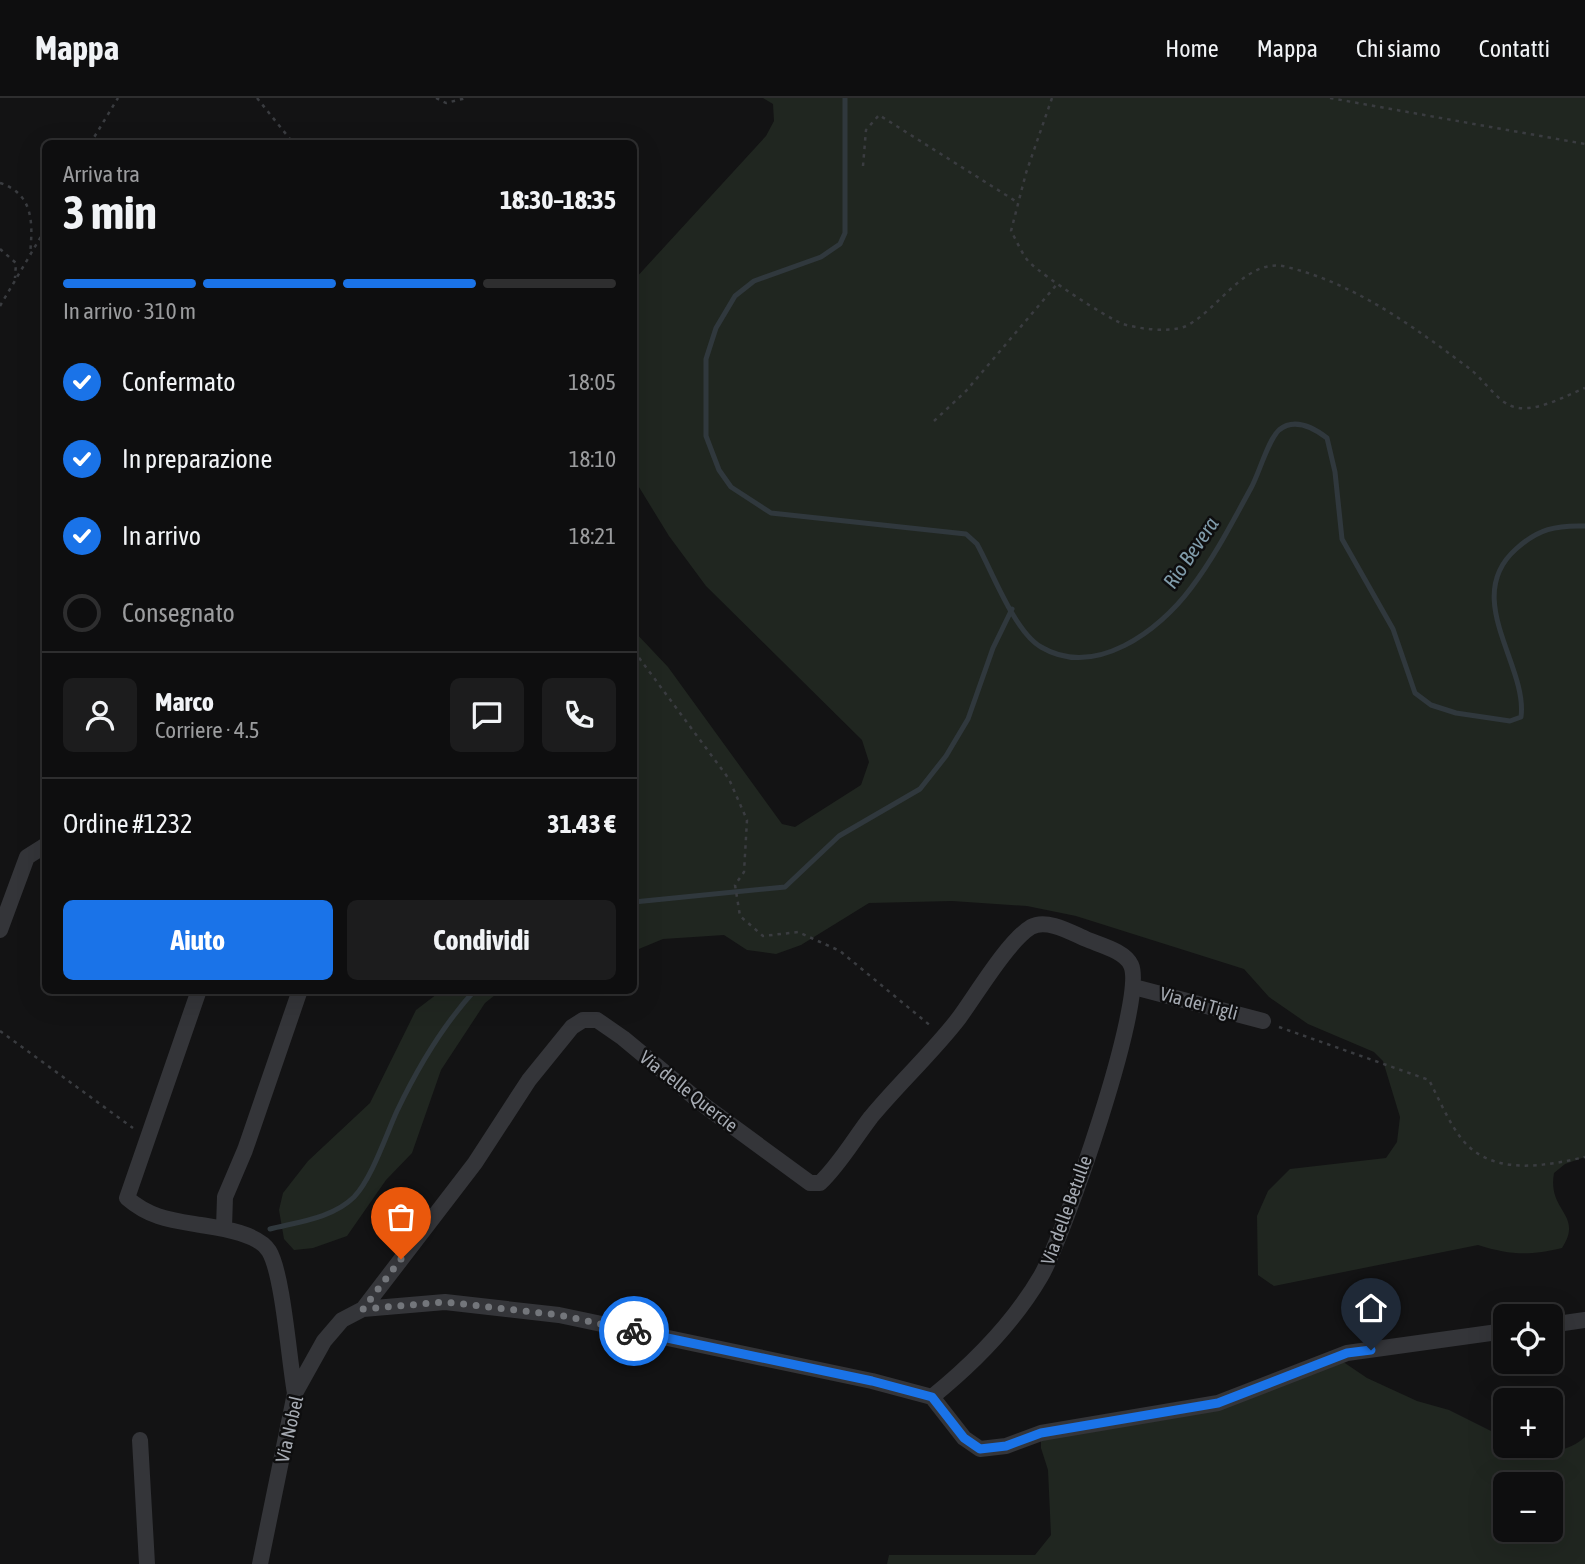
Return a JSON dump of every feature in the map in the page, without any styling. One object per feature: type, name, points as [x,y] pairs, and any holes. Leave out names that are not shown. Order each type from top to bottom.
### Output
[{"type":"street","points":[[0,930],[27,857],[42,848]]},
{"type":"street","name":"Via delle Quercie","points":[[363,1309],[475,1163],[529,1080],[572,1027],[583,1020],[597,1020],[623,1038],[705,1106],[810,1183],[820,1184],[832,1172],[871,1117],[943,1036],[994,968],[1031,927],[1042,925],[1062,929],[1116,952],[1130,962],[1135,977],[1134,987]]},
{"type":"street","name":"Via dei Tigli","points":[[1134,987],[1263,1021]]},
{"type":"street","name":"Via delle Betulle","points":[[932,1397],[963,1372],[996,1337],[1042,1275],[1083,1168],[1130,1014],[1134,987]]},
{"type":"street","points":[[198,994],[127,1198],[144,1213],[224,1228],[256,1240],[269,1250],[277,1276],[295,1393]]},
{"type":"street","points":[[224,1228],[225,1197],[245,1150],[299,994]]},
{"type":"street","name":"Via Nobel","points":[[260,1564],[295,1393],[324,1340],[342,1320],[363,1309],[445,1302],[559,1315],[872,1381],[932,1397]]},
{"type":"street","points":[[1563,1323],[1585,1320]]},
{"type":"street","points":[[932,1397],[964,1438],[980,1449],[1006,1446],[1041,1433],[1218,1403],[1347,1353],[1493,1333]]},
{"type":"street","points":[[140,1440],[147,1564]]},
{"type":"path","points":[[92,140],[118,98]]},
{"type":"path","points":[[257,98],[291,140]]},
{"type":"path","points":[[436,98],[446,103],[466,98]]},
{"type":"path","points":[[1052,98],[1017,202],[1012,231],[1029,262],[1122,324],[1153,329],[1185,327],[1262,266],[1283,265],[1313,274],[1360,295],[1413,326],[1477,374],[1509,405],[1526,408],[1545,404],[1585,388]]},
{"type":"path","points":[[1330,98],[1585,144]]},
{"type":"path","points":[[863,166],[866,130],[879,115],[1017,202]]},
{"type":"path","points":[[0,183],[14,188],[30,209],[33,227],[30,257]]},
{"type":"path","points":[[0,306],[42,235]]},
{"type":"path","points":[[0,249],[16,263],[15,282]]},
{"type":"path","points":[[934,421],[966,391],[1058,283]]},
{"type":"path","points":[[637,655],[729,779],[747,820],[744,872],[735,885],[740,916],[763,936],[798,932],[840,951],[943,1036]]},
{"type":"path","points":[[1263,1021],[1429,1080],[1462,1140],[1482,1156],[1508,1165],[1543,1167],[1585,1157]]},
{"type":"path","points":[[0,1031],[127,1121],[147,1143]]},
{"type":"shaded area","points":[[763,98],[1585,98],[1585,1157],[1565,1164],[1554,1173],[1555,1196],[1569,1227],[1568,1237],[1562,1248],[1520,1253],[1478,1245],[1274,1286],[1258,1275],[1257,1216],[1268,1191],[1290,1169],[1386,1158],[1397,1142],[1400,1117],[1383,1061],[1374,1052],[1308,1024],[1269,997],[1244,969],[1076,916],[1027,906],[952,901],[869,903],[801,945],[776,954],[747,950],[724,935],[663,939],[637,950],[637,634],[668,667],[782,824],[795,827],[861,785],[869,762],[862,740],[706,586],[669,536],[637,484],[637,277],[766,136],[774,121],[773,104]]},
{"type":"shaded area","points":[[437,994],[496,994],[485,1003],[441,1070],[412,1153],[386,1180],[347,1236],[313,1248],[294,1250],[284,1239],[279,1210],[283,1193],[308,1161],[370,1103],[416,1010]]},
{"type":"shaded area","points":[[1336,1357],[1367,1378],[1417,1401],[1449,1410],[1493,1432],[1493,1458],[1563,1458],[1563,1449],[1585,1437],[1585,1564],[887,1564],[889,1555],[1035,1555],[1051,1535],[1048,1470],[1041,1448],[1041,1433],[1218,1403]]},
{"type":"waterway","name":"Rio Bevera","points":[[845,98],[845,233],[840,244],[821,257],[754,281],[735,296],[716,328],[706,359],[706,436],[719,470],[731,487],[771,513],[966,534],[977,544],[1004,600],[1031,639],[1041,647],[1062,655],[1083,657],[1104,654],[1144,634],[1178,604],[1223,539],[1254,482],[1275,435],[1285,426],[1304,425],[1327,438],[1335,472],[1342,539],[1393,629],[1415,693],[1431,705],[1456,713],[1510,721],[1521,717],[1521,697],[1495,610],[1495,589],[1501,568],[1516,549],[1540,533],[1565,526],[1585,526]]},
{"type":"waterway","points":[[637,902],[785,887],[839,836],[920,789],[946,756],[968,719],[993,648],[1012,609]]},
{"type":"waterway","points":[[270,1229],[326,1215],[346,1204],[361,1189],[422,1063],[472,994]]},
{"type":"way so far","points":[[401,1259],[363,1309],[445,1302],[559,1315],[634,1331]]},
{"type":"route","points":[[634,1331],[872,1381],[932,1397],[964,1438],[980,1449],[1006,1446],[1041,1433],[1218,1403],[1347,1353],[1371,1350]]}]
